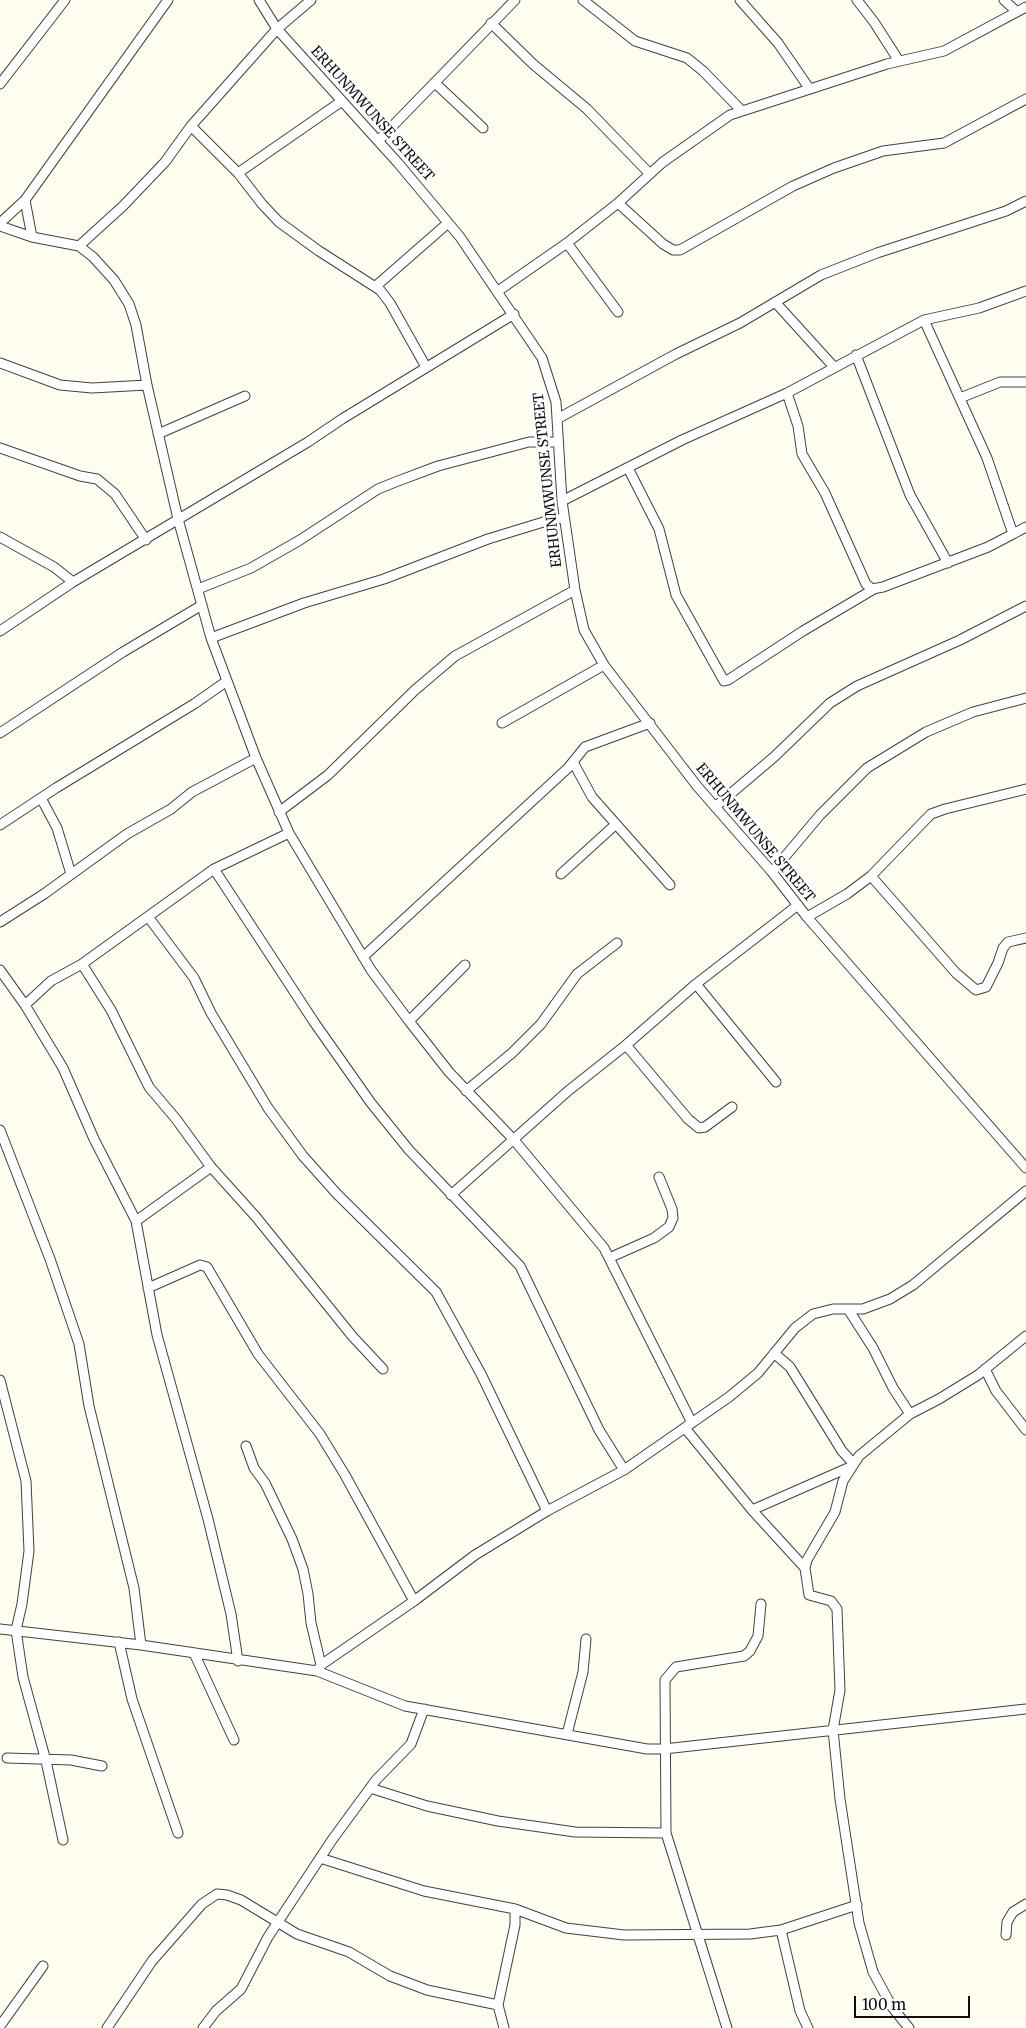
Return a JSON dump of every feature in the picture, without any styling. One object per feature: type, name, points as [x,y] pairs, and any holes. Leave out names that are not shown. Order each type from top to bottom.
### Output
[{"type":"street","points":[[0,84],[65,0]]},
{"type":"street","points":[[168,0],[25,200],[0,224],[32,237],[79,246],[93,257],[114,280],[129,304],[136,325],[147,386],[178,519],[211,638],[256,758],[289,833],[362,956],[409,1022],[466,1091],[514,1140],[583,1220],[609,1258],[689,1425],[752,1510],[805,1568]]},
{"type":"street","name":"ERHUNMWUNSE STREET","points":[[259,0],[277,29],[378,141],[448,223],[498,291],[542,358],[554,388],[563,518],[575,590],[584,630],[604,666],[715,807],[772,872],[807,917],[1026,1168]]},
{"type":"street","points":[[79,246],[123,206],[159,169],[191,126],[277,29],[311,0]]},
{"type":"street","points":[[378,141],[515,0]]},
{"type":"street","points":[[583,0],[635,41],[687,58],[703,71],[742,110]]},
{"type":"street","points":[[740,0],[778,43],[809,88]]},
{"type":"street","points":[[857,0],[874,22],[899,61]]},
{"type":"street","points":[[1004,0],[1017,12]]},
{"type":"street","points":[[498,291],[567,243],[618,203],[649,173],[723,119],[742,110],[809,88],[899,61],[944,50],[1026,7]]},
{"type":"street","points":[[491,23],[533,64],[587,109],[649,173]]},
{"type":"street","points":[[436,83],[483,128]]},
{"type":"street","points":[[618,203],[663,244],[673,250],[680,250],[793,186],[834,168],[883,151],[944,143],[1026,99]]},
{"type":"street","points":[[238,173],[342,101]]},
{"type":"street","points":[[191,126],[238,173],[279,222],[319,252],[376,286],[390,303],[426,368]]},
{"type":"street","points":[[25,200],[32,237]]},
{"type":"street","points":[[557,419],[676,354],[740,323],[821,275],[877,253],[1006,211],[1026,202]]},
{"type":"street","points":[[376,286],[448,223]]},
{"type":"street","points":[[567,243],[618,312]]},
{"type":"street","points":[[562,501],[787,393],[924,320],[979,308],[1026,291]]},
{"type":"street","points":[[775,302],[834,367]]},
{"type":"street","points":[[0,631],[73,582],[308,442],[514,314]]},
{"type":"street","points":[[924,320],[987,458],[1013,534]]},
{"type":"street","points":[[856,355],[910,495],[948,563]]},
{"type":"street","points":[[0,364],[60,385],[92,388],[147,386]]},
{"type":"street","points":[[960,398],[1000,382],[1026,382]]},
{"type":"street","points":[[787,393],[798,426],[802,454],[825,493],[866,584],[874,589]]},
{"type":"street","points":[[158,434],[245,396]]},
{"type":"street","points":[[198,589],[251,568],[385,486],[438,466],[529,442],[558,442]]},
{"type":"street","points":[[0,448],[80,476],[97,479],[115,494],[146,540]]},
{"type":"street","points":[[628,468],[659,529],[676,595],[724,681],[874,589],[988,547],[1026,527]]},
{"type":"street","points":[[211,638],[304,603],[384,579],[488,539],[550,520],[563,518]]},
{"type":"street","points":[[0,537],[54,567],[73,582]]},
{"type":"street","points":[[279,812],[328,775],[415,690],[455,656],[575,590]]},
{"type":"street","points":[[0,733],[123,652],[202,605]]},
{"type":"street","points":[[715,807],[774,757],[830,703],[857,686],[953,644],[1026,606]]},
{"type":"street","points":[[502,723],[604,666]]},
{"type":"street","points":[[0,825],[194,704],[227,681]]},
{"type":"street","points":[[772,872],[820,815],[867,768],[926,732],[973,712],[1026,698]]},
{"type":"street","points":[[362,956],[573,762],[585,747],[650,723]]},
{"type":"street","points":[[0,922],[126,834],[171,809],[192,792],[256,758]]},
{"type":"street","points":[[573,762],[592,797],[614,825],[670,885]]},
{"type":"street","points":[[807,917],[847,894],[871,876],[926,819],[937,811],[1026,789]]},
{"type":"street","points":[[41,798],[56,828],[71,874]]},
{"type":"street","points":[[561,874],[614,825]]},
{"type":"street","points":[[25,1005],[51,981],[82,964],[149,918],[175,896],[214,869],[289,833]]},
{"type":"street","points":[[214,869],[314,1022],[371,1103],[409,1150],[450,1195],[486,1229],[520,1266],[599,1430],[624,1470]]},
{"type":"street","points":[[871,876],[956,973],[976,990],[986,987],[1003,948],[1008,942],[1026,938]]},
{"type":"street","points":[[450,1195],[568,1091],[626,1045],[696,984],[798,905]]},
{"type":"street","points":[[149,918],[194,978],[211,1013],[268,1108],[303,1156],[337,1194],[436,1292],[481,1374],[547,1511]]},
{"type":"street","points":[[466,1091],[512,1053],[541,1024],[577,974],[617,943]]},
{"type":"street","points":[[82,964],[111,1010],[149,1087],[176,1119],[211,1167],[256,1217],[353,1337],[383,1369]]},
{"type":"street","points":[[409,1022],[465,965]]},
{"type":"street","points":[[0,970],[25,1005],[63,1068],[94,1139],[136,1221],[157,1335],[208,1519],[231,1614],[238,1661]]},
{"type":"street","points":[[696,984],[776,1082]]},
{"type":"street","points":[[626,1045],[688,1119],[699,1128],[705,1127],[732,1107]]},
{"type":"street","points":[[0,1130],[50,1259],[79,1344],[89,1406],[134,1588],[141,1645]]},
{"type":"street","points":[[136,1221],[211,1167]]},
{"type":"street","points":[[609,1258],[654,1238],[669,1227],[673,1218],[672,1208],[659,1177]]},
{"type":"street","points":[[319,1668],[475,1555],[547,1511],[624,1470],[729,1397],[758,1373],[795,1328],[813,1314],[833,1309],[863,1309],[913,1285],[1026,1191]]},
{"type":"street","points":[[148,1288],[200,1265],[207,1267],[258,1354],[320,1434],[345,1475],[414,1601]]},
{"type":"street","points":[[848,1309],[873,1348],[893,1388],[910,1414]]},
{"type":"street","points":[[752,1510],[851,1465],[890,1429],[910,1414],[939,1399],[984,1369],[1026,1336]]},
{"type":"street","points":[[774,1353],[790,1367],[851,1465]]},
{"type":"street","points":[[984,1369],[996,1391],[1026,1430]]},
{"type":"street","points":[[0,1380],[26,1481],[29,1551],[22,1604],[16,1630],[22,1677],[46,1761],[62,1840]]},
{"type":"street","points":[[246,1446],[254,1468],[265,1483],[292,1538],[303,1569],[319,1668]]},
{"type":"street","points":[[851,1465],[843,1481],[834,1512],[807,1560],[805,1568],[809,1596],[830,1601],[837,1609],[840,1690],[833,1730],[840,1799],[856,1906],[873,1972],[892,2007],[909,2028]]},
{"type":"street","points":[[726,2028],[666,1834],[665,1680],[676,1667],[744,1656],[755,1645],[758,1636],[760,1604]]},
{"type":"street","points":[[0,1629],[119,1642],[238,1661],[319,1668],[405,1706],[647,1749],[664,1749],[1026,1709]]},
{"type":"street","points":[[568,1734],[583,1672],[586,1639]]},
{"type":"street","points":[[119,1642],[132,1699],[178,1833]]},
{"type":"street","points":[[194,1653],[234,1740]]},
{"type":"street","points":[[203,2028],[216,2011],[241,1989],[277,1923],[320,1858],[370,1788],[411,1744],[424,1709]]},
{"type":"street","points":[[7,1758],[46,1761],[71,1760],[102,1766]]},
{"type":"street","points":[[370,1788],[427,1806],[498,1821],[575,1832],[666,1834]]},
{"type":"street","points":[[320,1858],[424,1891],[516,1909],[566,1928],[624,1935],[698,1936],[750,1934],[781,1930],[856,1906]]},
{"type":"street","points":[[107,2028],[152,1961],[208,1898],[217,1894],[227,1894],[296,1934],[349,1952],[390,1976],[427,1990],[498,2005]]},
{"type":"street","points":[[1006,1934],[1007,1922],[1012,1912],[1026,1904]]},
{"type":"street","points":[[504,2028],[498,2005],[515,1925],[516,1909]]},
{"type":"street","points":[[781,1930],[800,2010],[808,2028]]},
{"type":"street","points":[[0,2026],[43,1966]]}]
